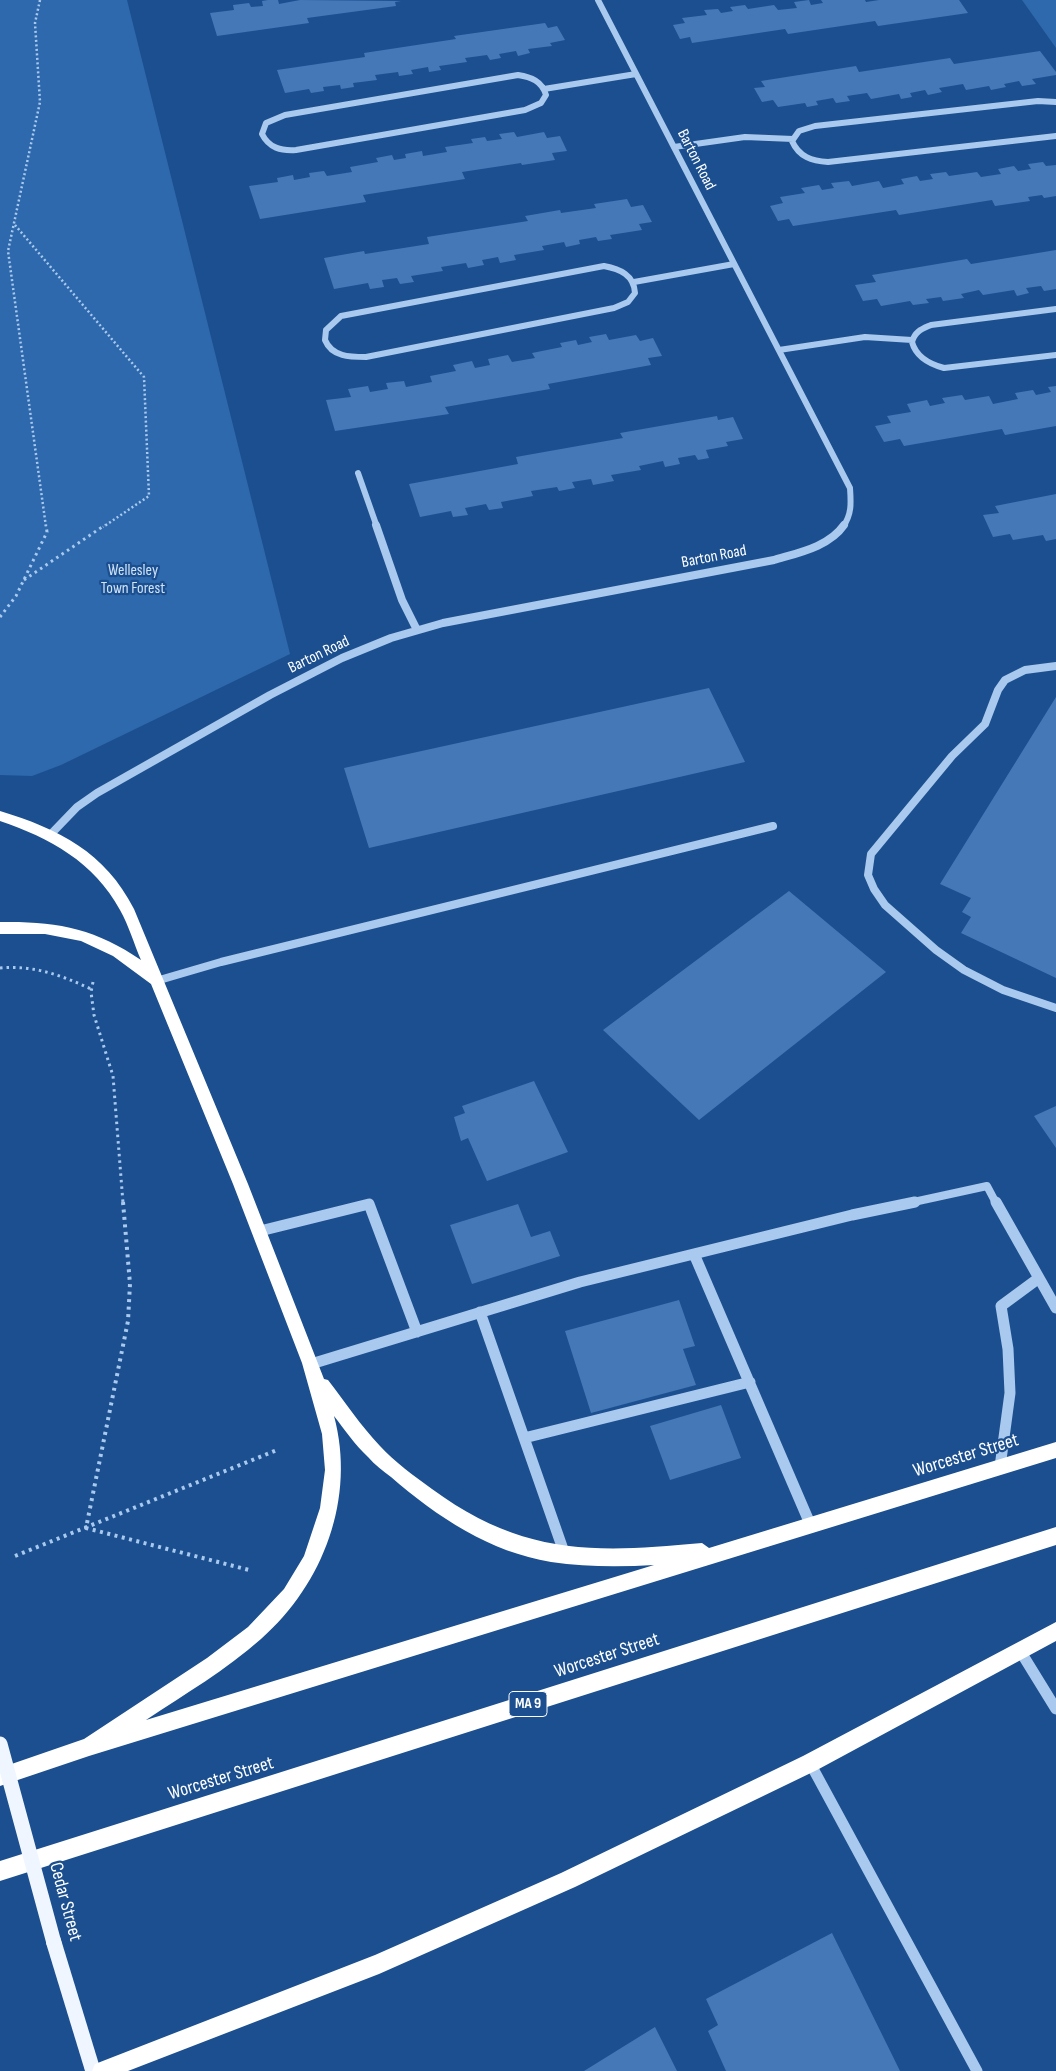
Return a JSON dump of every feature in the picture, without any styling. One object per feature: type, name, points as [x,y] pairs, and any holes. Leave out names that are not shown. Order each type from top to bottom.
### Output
[{"type":"highway","points":[[0,816],[51,834],[78,850],[97,867],[114,887],[127,909],[260,1231],[318,1381],[333,1449],[333,1481],[329,1511],[321,1537],[312,1560],[275,1613],[255,1633],[229,1654],[89,1747]]},
{"type":"highway","points":[[0,928],[30,926],[56,928],[94,939],[122,954],[156,981]]},
{"type":"highway","points":[[318,1381],[375,1453],[433,1502],[477,1528],[508,1542],[548,1552],[596,1558],[732,1550]]},
{"type":"highway","name":"Worcester Street","points":[[0,1777],[89,1747],[1056,1450]]},
{"type":"highway","name":"Worcester Street","points":[[0,1871],[1056,1536]]},
{"type":"highway","points":[[102,2071],[276,2005],[441,1937],[594,1868],[810,1763],[1019,1649],[1056,1631]]},
{"type":"main road","name":"Cedar Street","points":[[0,1744],[54,1943],[93,2071]]},
{"type":"lane","name":"Barton Road","points":[[51,834],[77,807],[90,797],[236,713],[367,647],[442,623],[774,560],[812,549],[838,534],[845,525],[851,512],[852,498],[850,488],[598,0]]},
{"type":"lane","points":[[544,89],[636,74]]},
{"type":"lane","points":[[518,75],[533,78],[544,89],[546,93],[544,99],[529,109],[299,150],[287,151],[273,147],[266,142],[261,132],[266,123],[274,118],[285,115],[507,76],[518,75]]},
{"type":"lane","points":[[1056,102],[1038,101],[811,126],[799,131],[793,139],[794,146],[800,154],[812,160],[828,162],[1056,136]]},
{"type":"lane","points":[[674,148],[745,137],[793,139]]},
{"type":"lane","points":[[634,282],[734,264]]},
{"type":"lane","points":[[592,267],[616,268],[626,273],[634,282],[636,290],[632,298],[618,307],[366,356],[353,357],[337,354],[329,348],[325,340],[324,332],[327,327],[341,316],[592,267]]},
{"type":"lane","points":[[1056,309],[932,324],[921,328],[916,332],[912,340],[912,346],[918,356],[931,364],[944,368],[1056,355]]},
{"type":"lane","points":[[779,350],[865,337],[912,340]]},
{"type":"lane","points":[[358,474],[402,600],[417,630]]},
{"type":"lane","points":[[1056,666],[1025,670],[1005,680],[998,690],[984,724],[952,756],[871,854],[868,875],[874,889],[885,905],[936,950],[964,970],[1003,990],[1056,1008]]},
{"type":"lane","points":[[156,981],[221,962],[773,826]]},
{"type":"lane","points":[[311,1364],[580,1282],[852,1215],[987,1186],[1056,1308]]},
{"type":"lane","points":[[260,1231],[368,1204],[417,1332]]},
{"type":"lane","points":[[694,1254],[811,1526]]},
{"type":"lane","points":[[1000,1467],[1010,1393],[1008,1349],[1001,1306],[1039,1278]]},
{"type":"lane","points":[[480,1312],[565,1555]]},
{"type":"lane","points":[[524,1438],[750,1382]]},
{"type":"lane","points":[[1019,1649],[1056,1709]]},
{"type":"lane","points":[[810,1763],[977,2071]]},
{"type":"path","points":[[0,616],[16,596],[47,532],[8,251],[40,102],[35,23],[40,0]]},
{"type":"path","points":[[14,225],[144,377],[149,496],[23,580]]},
{"type":"path","points":[[0,968],[18,967],[43,970],[91,989]]},
{"type":"path","points":[[86,1528],[122,1357],[128,1321],[130,1284],[113,1076],[91,1002],[93,982]]},
{"type":"path","points":[[15,1556],[277,1450]]},
{"type":"path","points":[[86,1528],[249,1570]]},
{"type":"green space","name":"Wellesley Town Forest","points":[[0,0],[127,0],[290,654],[61,765],[32,776],[0,775]]},
{"type":"green space","points":[[1022,0],[1056,0],[1056,48]]},
{"type":"building","points":[[278,0],[279,4],[300,0],[401,1],[395,2],[396,6],[307,18],[309,23],[217,36],[210,13],[234,10],[233,5],[249,3],[251,7],[263,6],[262,1]]},
{"type":"building","points":[[809,0],[811,5],[823,3],[821,0],[865,0],[866,2],[879,0],[959,0],[968,13],[878,26],[875,21],[788,34],[785,29],[692,43],[690,37],[680,39],[673,25],[685,23],[682,18],[707,15],[704,10],[718,9],[721,13],[733,11],[730,7],[745,5],[748,9],[774,5],[778,10],[797,8],[794,2]]},
{"type":"building","points":[[545,23],[548,28],[557,26],[565,40],[550,43],[552,46],[528,49],[530,53],[518,56],[516,51],[499,54],[501,58],[490,60],[487,55],[465,58],[467,62],[439,66],[441,70],[429,72],[428,67],[411,70],[413,74],[399,76],[398,72],[375,75],[377,80],[353,83],[354,87],[341,89],[340,85],[323,87],[324,91],[311,93],[309,89],[285,93],[277,70],[365,57],[364,53],[456,39],[454,36]]},
{"type":"building","points":[[1040,51],[1056,72],[1056,75],[1032,79],[1036,84],[1022,86],[1019,81],[1004,84],[1006,87],[991,90],[989,86],[966,90],[963,84],[939,88],[942,92],[928,95],[925,90],[910,93],[912,97],[901,99],[899,94],[871,99],[867,93],[847,96],[850,101],[836,103],[833,98],[816,101],[818,105],[807,107],[805,103],[778,107],[773,100],[762,102],[754,88],[765,87],[761,81],[856,66],[859,72],[950,58],[954,64]]},
{"type":"building","points":[[514,132],[517,137],[544,132],[547,138],[560,136],[567,151],[552,153],[555,160],[462,172],[465,179],[363,195],[366,202],[260,219],[249,186],[278,182],[277,178],[293,175],[294,180],[310,177],[309,173],[324,171],[327,176],[352,172],[350,167],[378,162],[376,158],[392,155],[394,160],[406,158],[405,154],[422,151],[423,156],[447,152],[445,147],[473,143],[471,139],[485,137],[487,141],[502,139],[499,134]]},
{"type":"building","points":[[1043,162],[1046,166],[1056,165],[1056,196],[1044,198],[1042,195],[1028,197],[1030,201],[995,206],[992,200],[899,215],[896,210],[793,226],[789,219],[778,221],[770,206],[783,203],[780,197],[805,193],[801,188],[819,185],[822,190],[834,188],[831,183],[849,181],[852,186],[879,181],[883,188],[904,184],[901,179],[917,176],[920,181],[933,179],[930,174],[946,172],[949,176],[977,172],[981,177],[1001,174],[998,169],[1014,166],[1018,171],[1031,169],[1028,164]]},
{"type":"building","points":[[627,199],[631,207],[643,205],[652,222],[639,224],[642,230],[610,235],[612,239],[598,241],[596,237],[579,240],[580,244],[566,247],[564,242],[542,246],[544,250],[514,255],[516,260],[500,263],[498,257],[482,260],[484,265],[468,268],[466,263],[441,267],[443,271],[411,276],[414,282],[400,284],[397,278],[382,280],[384,287],[370,289],[368,283],[334,289],[324,258],[364,251],[365,254],[429,244],[427,237],[528,221],[525,216],[560,210],[561,213],[596,208],[594,204]]},
{"type":"building","points":[[1056,250],[1056,289],[1044,291],[1041,286],[1026,288],[1029,293],[1017,296],[1014,290],[983,295],[979,290],[961,294],[964,298],[943,301],[941,297],[926,299],[929,303],[913,305],[910,301],[881,306],[877,299],[863,301],[855,285],[876,282],[872,275],[967,259],[971,264]]},
{"type":"building","points":[[606,334],[609,340],[636,335],[640,341],[653,338],[662,356],[648,358],[651,365],[548,384],[550,389],[445,407],[449,414],[335,431],[326,400],[351,397],[348,389],[368,386],[370,392],[388,389],[386,383],[404,381],[406,387],[432,382],[430,376],[456,371],[453,365],[472,361],[475,368],[490,365],[488,359],[508,355],[512,362],[535,358],[532,353],[562,347],[560,343],[576,340],[578,345],[592,342],[589,337]]},
{"type":"building","points":[[1056,386],[1056,426],[1005,435],[1002,429],[904,446],[900,439],[884,442],[875,426],[891,423],[887,416],[911,412],[907,404],[927,400],[930,406],[945,403],[942,398],[962,395],[965,400],[989,396],[993,404],[1018,399],[1015,393],[1033,390],[1036,395],[1051,392],[1048,387]]},
{"type":"building","points":[[717,416],[718,420],[733,417],[743,439],[726,442],[728,446],[706,450],[709,458],[698,460],[695,455],[678,458],[680,464],[665,467],[663,461],[639,466],[641,470],[611,475],[614,481],[593,485],[591,479],[572,482],[575,488],[559,491],[557,487],[531,491],[533,496],[501,502],[503,508],[489,510],[486,504],[465,508],[468,515],[453,517],[451,511],[420,517],[409,484],[518,464],[516,457],[623,438],[620,433]]},
{"type":"building","points":[[1056,494],[1056,539],[1046,541],[1043,535],[1013,540],[1010,534],[993,537],[983,515],[999,513],[995,506]]},
{"type":"building","points":[[709,688],[745,762],[369,848],[344,768]]},
{"type":"building","points":[[1056,697],[1056,978],[961,933],[971,917],[962,912],[971,898],[940,884]]},
{"type":"building","points":[[789,891],[886,972],[699,1120],[603,1030]]},
{"type":"building","points":[[534,1081],[568,1152],[487,1181],[468,1138],[461,1141],[454,1117],[465,1113],[462,1106]]},
{"type":"building","points":[[1056,1106],[1056,1148],[1034,1116]]},
{"type":"building","points":[[518,1204],[531,1237],[550,1231],[560,1256],[472,1284],[450,1225]]},
{"type":"building","points":[[679,1300],[695,1346],[683,1349],[696,1385],[591,1413],[565,1331]]},
{"type":"building","points":[[721,1405],[741,1458],[670,1480],[650,1426]]},
{"type":"building","points":[[832,1933],[900,2071],[726,2071],[708,2031],[718,2025],[706,1999]]},
{"type":"building","points":[[655,2027],[677,2071],[584,2071]]}]
